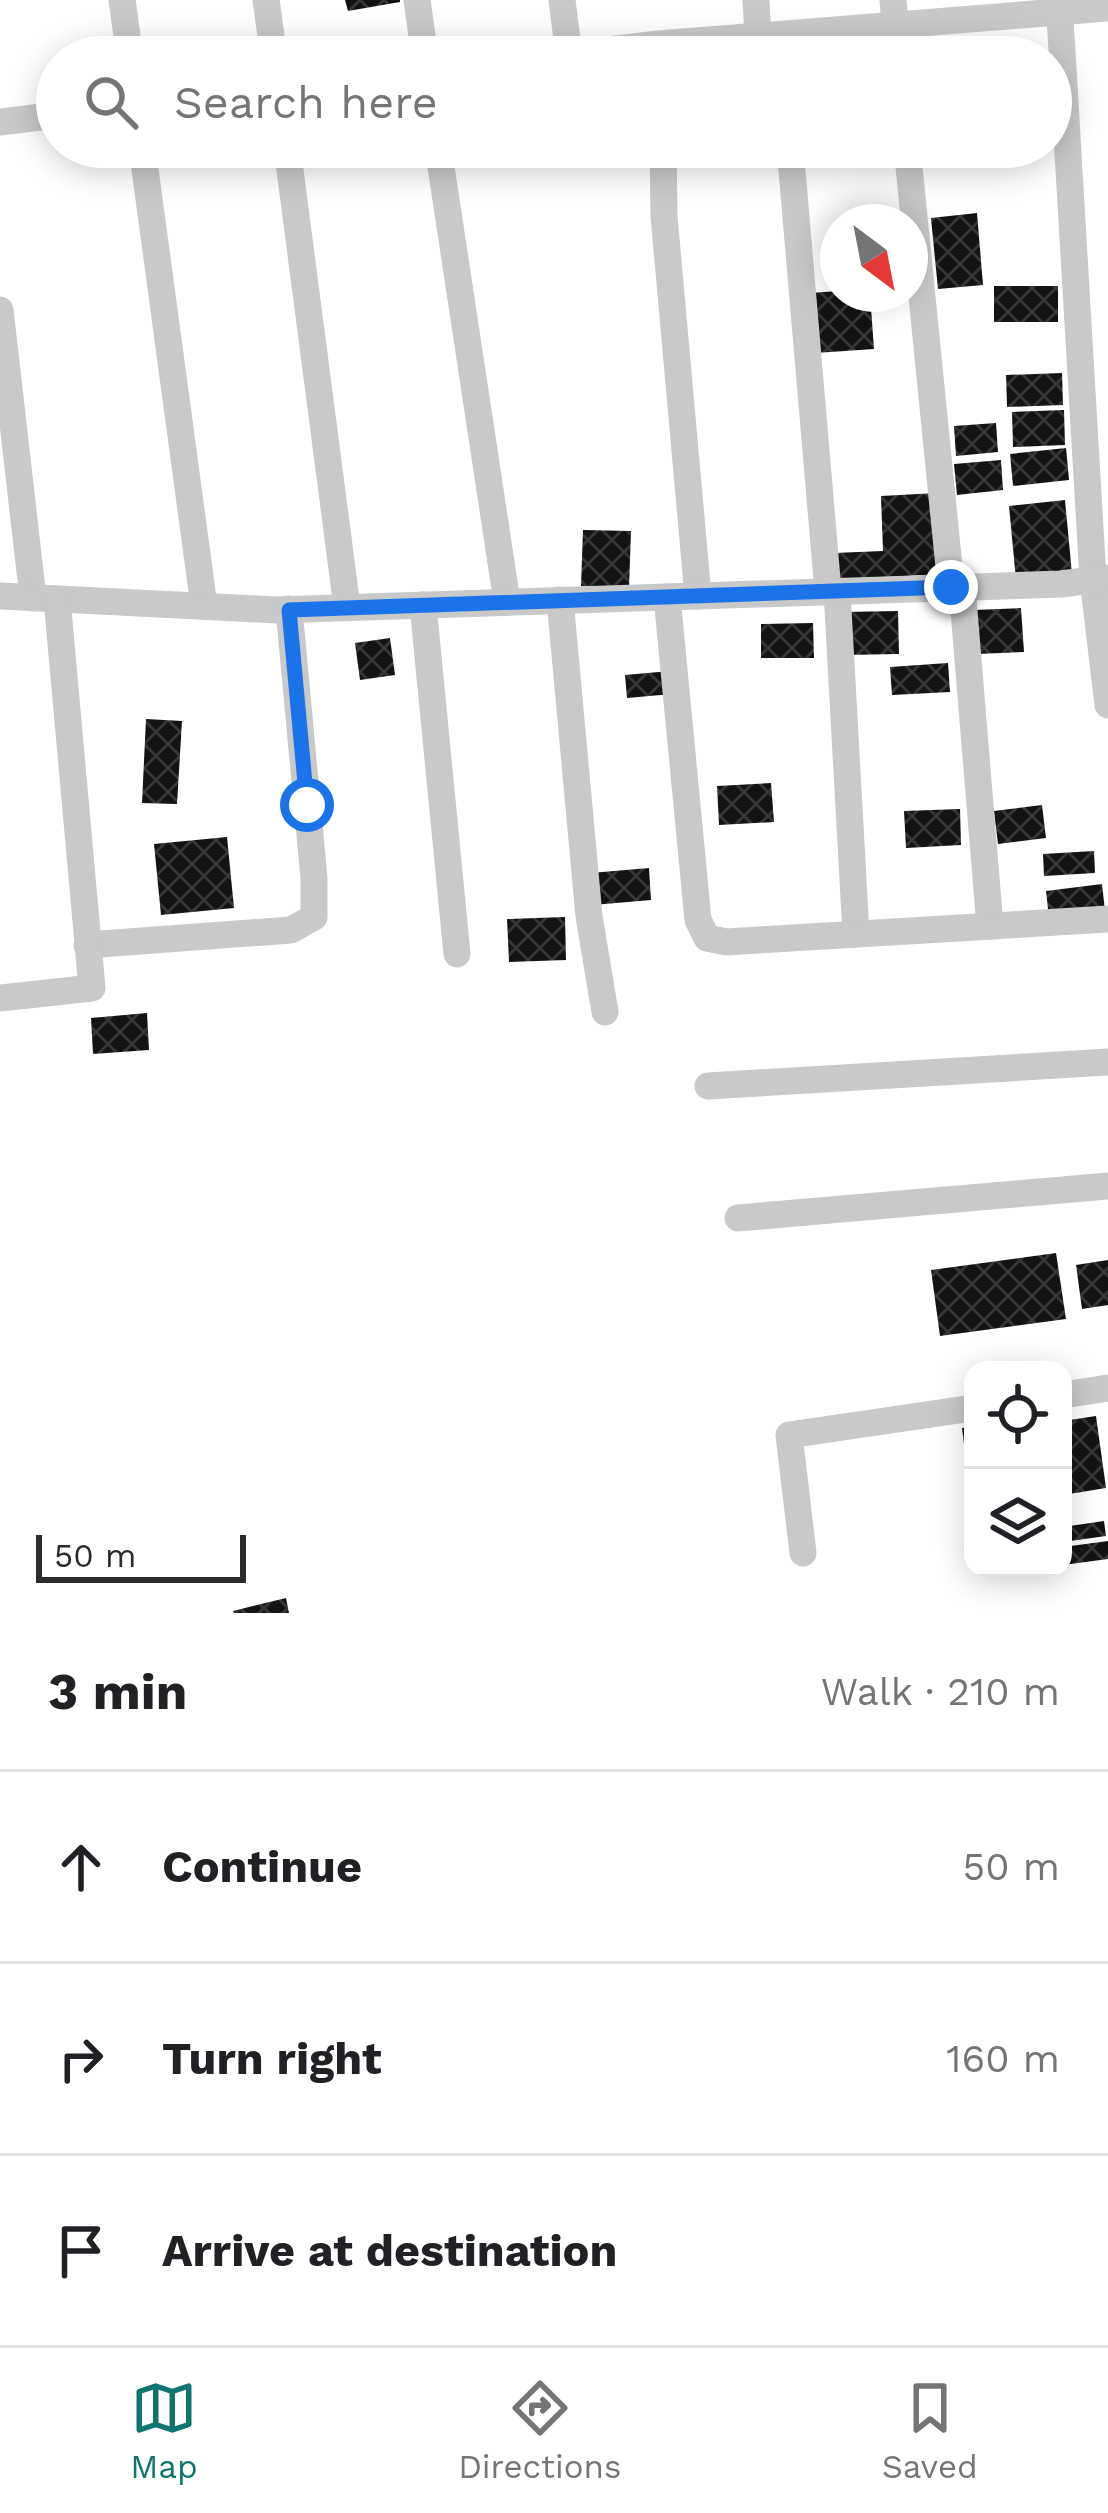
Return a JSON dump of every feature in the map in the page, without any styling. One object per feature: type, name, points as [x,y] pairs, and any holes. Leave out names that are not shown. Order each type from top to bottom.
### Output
[{"type":"street","points":[[122,0],[127,36]]},
{"type":"street","points":[[266,0],[271,36]]},
{"type":"street","points":[[417,0],[422,36]]},
{"type":"street","points":[[560,36],[562,0]]},
{"type":"street","points":[[756,0],[770,36]]},
{"type":"street","points":[[801,36],[894,13],[1011,19],[1061,6],[1108,8]]},
{"type":"street","points":[[1061,6],[1064,36]]},
{"type":"street","points":[[0,122],[36,118]]},
{"type":"street","points":[[1072,132],[1096,407],[1108,705]]},
{"type":"street","points":[[145,168],[205,606]]},
{"type":"street","points":[[290,168],[347,607]]},
{"type":"street","points":[[441,168],[507,602]]},
{"type":"street","points":[[663,168],[698,596]]},
{"type":"street","points":[[792,168],[832,591],[856,934]]},
{"type":"street","points":[[909,168],[990,926]]},
{"type":"street","points":[[0,310],[45,598],[92,988],[0,998]]},
{"type":"street","points":[[0,596],[289,610],[1101,579]]},
{"type":"street","points":[[667,597],[698,920],[707,938],[726,942],[1108,919]]},
{"type":"street","points":[[560,600],[589,916],[605,1012]]},
{"type":"street","points":[[423,605],[457,954]]},
{"type":"street","points":[[87,945],[292,930],[314,917],[289,610]]},
{"type":"street","points":[[708,1086],[1108,1062]]},
{"type":"street","points":[[738,1218],[1108,1186]]},
{"type":"street","points":[[1072,1394],[1108,1388]]},
{"type":"street","points":[[803,1553],[789,1435],[964,1409]]},
{"type":"building","points":[[345,0],[400,0],[400,2],[348,11]]},
{"type":"building","points":[[977,213],[983,285],[938,289],[931,218]]},
{"type":"building","points":[[994,286],[1058,286],[1058,322],[994,322]]},
{"type":"building","points":[[820,292],[820,312],[871,312],[874,349],[815,353],[810,293]]},
{"type":"building","points":[[1062,373],[1063,405],[1007,407],[1006,375]]},
{"type":"building","points":[[1064,410],[1065,445],[1013,447],[1012,412]]},
{"type":"building","points":[[996,423],[998,452],[956,456],[954,426]]},
{"type":"building","points":[[1066,448],[1069,480],[1013,486],[1010,454]]},
{"type":"building","points":[[1001,460],[1003,490],[957,495],[954,464]]},
{"type":"building","points":[[937,493],[941,574],[835,580],[834,553],[883,551],[881,496]]},
{"type":"building","points":[[1065,500],[1072,574],[1016,580],[1009,506]]},
{"type":"building","points":[[583,530],[631,531],[629,588],[581,586]]},
{"type":"building","points":[[1021,608],[1024,652],[977,654],[974,610]]},
{"type":"building","points":[[898,611],[899,654],[844,655],[843,612]]},
{"type":"building","points":[[813,623],[814,658],[761,658],[761,624]]},
{"type":"building","points":[[390,638],[395,675],[360,680],[355,643]]},
{"type":"building","points":[[948,663],[950,692],[892,695],[890,667]]},
{"type":"building","points":[[670,671],[672,694],[627,698],[625,675]]},
{"type":"building","points":[[146,719],[182,721],[177,804],[142,803]]},
{"type":"building","points":[[771,783],[774,822],[719,825],[717,786]]},
{"type":"building","points":[[1042,805],[1046,838],[998,844],[994,811]]},
{"type":"building","points":[[960,809],[961,845],[906,848],[904,811]]},
{"type":"building","points":[[227,837],[234,908],[161,915],[154,844]]},
{"type":"building","points":[[1094,851],[1095,873],[1044,876],[1043,854]]},
{"type":"building","points":[[649,868],[651,900],[593,905],[591,873]]},
{"type":"building","points":[[1102,884],[1105,911],[1049,918],[1046,891]]},
{"type":"building","points":[[565,917],[566,960],[509,962],[507,919]]},
{"type":"building","points":[[147,1013],[149,1050],[93,1054],[91,1018]]},
{"type":"building","points":[[1056,1253],[1066,1319],[940,1336],[931,1270]]},
{"type":"building","points":[[1108,1260],[1108,1305],[1082,1309],[1076,1265]]},
{"type":"building","points":[[1096,1416],[1106,1488],[1072,1494],[1072,1420]]},
{"type":"building","points":[[1104,1521],[1106,1536],[1072,1541],[1072,1526]]},
{"type":"building","points":[[1108,1541],[1108,1559],[1072,1564],[1072,1546]]},
{"type":"building","points":[[286,1598],[289,1613],[233,1611]]},
{"type":"route","points":[[307,805],[289,610],[951,587]]}]
